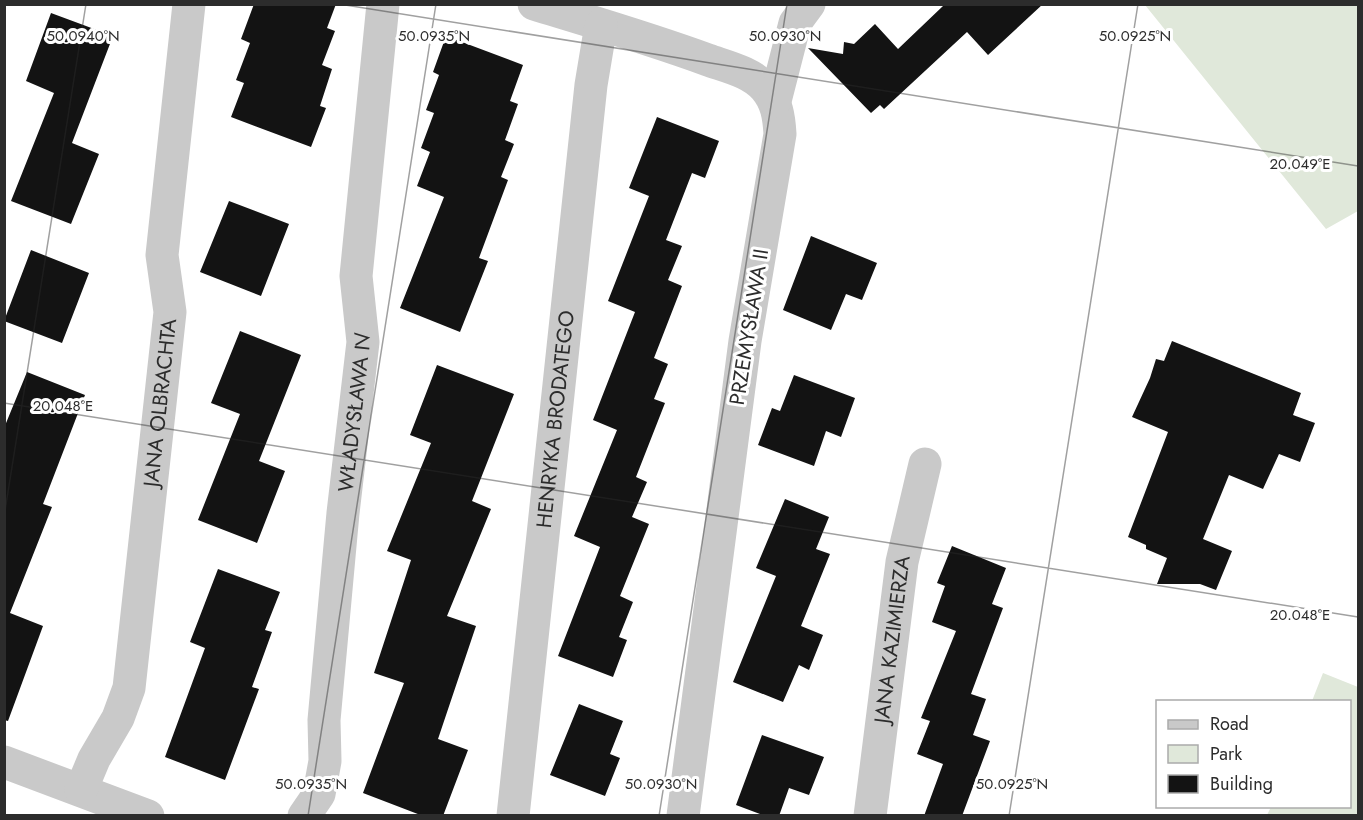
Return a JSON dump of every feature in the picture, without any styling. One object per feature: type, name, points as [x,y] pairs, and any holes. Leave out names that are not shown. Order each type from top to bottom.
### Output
[{"type":"street","name":"JANA OLBRACHTA","points":[[99,802],[98,751],[118,718],[129,687],[170,312],[162,255],[189,4]]},
{"type":"street","name":"WŁADYSŁAWA IV","points":[[304,816],[319,794],[325,761],[324,720],[340,536],[363,342],[356,276],[384,4]]},
{"type":"street","points":[[534,4],[661,42],[751,76],[775,101]]},
{"type":"street","points":[[775,101],[795,23],[809,4]]},
{"type":"street","name":"HENRYKA BRODATEGO","points":[[513,816],[591,85],[601,25]]},
{"type":"street","name":"PRZEMYSŁAWA II","points":[[683,816],[745,341],[780,134],[775,101]]},
{"type":"street","name":"JANA KAZIMIERZA","points":[[870,816],[902,562],[925,464]]},
{"type":"street","points":[[4,762],[99,802],[148,816]]},
{"type":"green space","points":[[1145,5],[1358,5],[1358,211],[1326,229]]},
{"type":"green space","points":[[1323,673],[1358,687],[1358,815],[1267,815],[1270,808],[1351,808],[1351,700],[1312,700]]},
{"type":"building","points":[[254,4],[336,4],[327,28],[335,31],[322,65],[332,69],[320,106],[326,108],[311,147],[231,117],[244,83],[236,80],[250,43],[241,39]]},
{"type":"building","points":[[942,4],[1043,4],[988,55],[967,32],[884,109],[880,105],[871,113],[808,48],[843,54],[844,42],[854,44],[875,24],[898,49],[943,6]]},
{"type":"building","points":[[51,13],[113,36],[72,143],[99,154],[71,224],[11,201],[54,93],[26,81]]},
{"type":"building","points":[[446,36],[523,65],[510,101],[518,104],[505,140],[514,144],[501,177],[508,180],[479,258],[488,261],[460,332],[400,308],[444,197],[417,186],[430,152],[421,148],[434,113],[426,110],[439,75],[433,72]]},
{"type":"building","points":[[657,117],[719,141],[705,178],[692,173],[666,240],[682,246],[668,280],[682,286],[654,358],[668,364],[654,399],[665,403],[636,477],[647,482],[632,517],[649,524],[620,596],[633,602],[619,637],[627,640],[613,677],[558,656],[600,547],[574,536],[617,430],[593,420],[635,312],[608,301],[649,196],[629,188]]},
{"type":"building","points":[[229,201],[289,224],[261,296],[200,272]]},
{"type":"building","points":[[811,236],[877,263],[862,300],[846,294],[831,330],[783,310]]},
{"type":"building","points":[[31,250],[89,273],[62,343],[4,321]]},
{"type":"building","points":[[240,331],[301,355],[259,461],[285,471],[257,543],[198,520],[240,414],[211,403]]},
{"type":"building","points":[[1172,341],[1301,393],[1293,415],[1315,423],[1300,462],[1279,454],[1263,489],[1229,475],[1203,539],[1232,551],[1216,590],[1200,584],[1157,584],[1167,558],[1146,549],[1146,545],[1128,537],[1168,432],[1132,417],[1156,359],[1164,361]]},
{"type":"building","points":[[437,365],[514,394],[472,501],[491,509],[447,616],[476,626],[438,739],[468,750],[443,816],[423,816],[363,793],[404,683],[374,673],[411,560],[387,551],[431,443],[410,435]]},
{"type":"building","points":[[27,372],[85,395],[43,504],[52,507],[10,613],[43,626],[8,721],[4,720],[4,428]]},
{"type":"building","points":[[794,375],[855,398],[841,437],[826,431],[814,466],[758,445],[772,408],[780,411]]},
{"type":"building","points":[[785,499],[829,517],[816,549],[830,554],[801,626],[823,635],[809,670],[799,665],[783,702],[733,682],[776,576],[756,568]]},
{"type":"building","points":[[952,546],[1006,568],[992,604],[1003,608],[971,694],[986,699],[973,735],[990,741],[962,816],[924,816],[943,764],[917,754],[930,721],[921,718],[956,631],[932,622],[945,586],[937,583]]},
{"type":"building","points":[[218,569],[280,592],[265,630],[272,632],[252,687],[259,689],[225,780],[165,757],[205,648],[190,642]]},
{"type":"building","points":[[579,704],[623,721],[610,754],[620,758],[605,796],[550,775]]},
{"type":"building","points":[[762,735],[824,757],[809,795],[789,788],[779,816],[765,816],[736,805]]}]
